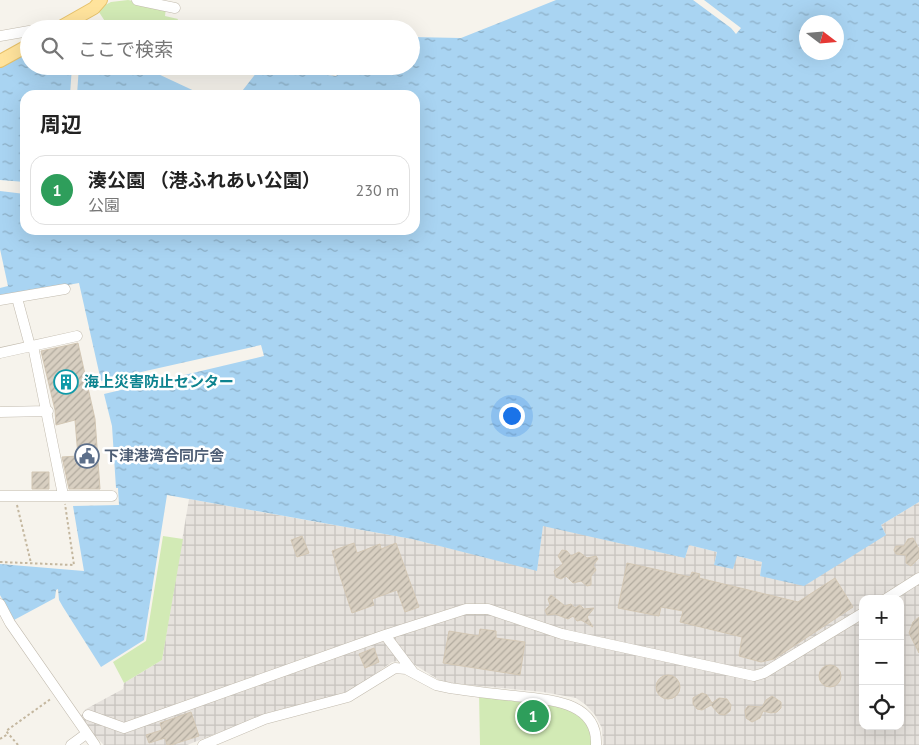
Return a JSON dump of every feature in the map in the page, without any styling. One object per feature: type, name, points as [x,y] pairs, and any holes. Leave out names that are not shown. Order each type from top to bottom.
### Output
[{"type":"main road","points":[[72,20],[104,1]]},
{"type":"main road","points":[[0,61],[20,50]]},
{"type":"street","points":[[137,0],[175,8]]},
{"type":"street","points":[[0,36],[20,33]]},
{"type":"street","points":[[0,300],[65,289]]},
{"type":"street","points":[[17,298],[48,411],[63,495]]},
{"type":"street","points":[[0,353],[77,336]]},
{"type":"street","points":[[0,412],[48,411]]},
{"type":"street","points":[[0,496],[112,496]]},
{"type":"street","points":[[892,595],[919,578]]},
{"type":"street","points":[[0,604],[58,693],[86,734],[96,745]]},
{"type":"street","points":[[88,715],[124,728],[385,635],[466,609],[488,609],[562,634],[754,676],[764,673],[859,615]]},
{"type":"street","points":[[385,635],[414,673]]},
{"type":"street","points":[[203,745],[265,720],[348,697],[395,668],[414,673],[436,684],[450,688],[568,704],[589,719],[595,728],[596,745]]},
{"type":"street","points":[[71,745],[86,734]]},
{"type":"path","points":[[0,562],[74,565],[63,495]]},
{"type":"path","points":[[15,496],[31,563]]},
{"type":"path","points":[[18,745],[6,731],[58,693]]},
{"type":"path","points":[[0,739],[8,734]]},
{"type":"shaded area","points":[[189,499],[412,539],[537,570],[543,525],[685,558],[689,545],[717,552],[714,565],[736,556],[762,562],[760,576],[886,535],[881,525],[919,502],[919,745],[603,745],[602,728],[595,715],[576,698],[543,692],[448,683],[439,680],[415,665],[398,661],[392,662],[347,694],[271,712],[187,745],[104,745],[94,735],[81,716],[86,709],[123,689],[124,683],[162,660]]},
{"type":"green space","points":[[128,0],[166,8],[165,16],[178,19],[104,20],[97,9],[111,2]]},
{"type":"green space","points":[[163,536],[183,539],[162,660],[124,683],[113,662],[146,641]]},
{"type":"green space","points":[[479,692],[559,702],[583,713],[596,745],[480,745]]},
{"type":"water","points":[[556,0],[919,0],[919,502],[881,525],[886,535],[804,586],[760,576],[762,562],[737,556],[733,569],[714,565],[717,552],[689,545],[685,558],[543,526],[537,571],[412,539],[167,495],[144,640],[101,667],[59,600],[58,589],[56,590],[55,598],[14,620],[0,595],[0,564],[84,571],[73,506],[119,505],[112,426],[104,394],[264,356],[261,345],[101,381],[79,283],[0,297],[0,288],[8,286],[0,249],[0,191],[20,193],[20,235],[420,235],[420,90],[243,90],[255,75],[420,75],[420,37],[461,38]]},
{"type":"water","points":[[20,56],[20,75],[71,75],[70,90],[20,90],[20,182],[0,180],[0,67]]},
{"type":"water","points":[[78,75],[160,75],[192,90],[77,90]]},
{"type":"pier","points":[[693,0],[704,0],[741,28],[736,34],[731,28]]},
{"type":"building","points":[[78,343],[95,419],[100,489],[69,489],[62,457],[78,456],[75,420],[56,425],[55,410],[41,351]]},
{"type":"building","points":[[32,472],[49,472],[49,489],[32,489]]},
{"type":"building","points":[[302,536],[309,553],[297,557],[291,540]]},
{"type":"building","points":[[913,538],[919,549],[919,558],[911,566],[906,563],[906,555],[896,554],[894,550],[896,546],[904,546],[908,539]]},
{"type":"building","points":[[354,543],[357,553],[380,544],[381,549],[396,543],[419,607],[405,612],[397,590],[372,599],[374,605],[352,613],[332,551]]},
{"type":"building","points":[[562,550],[567,551],[571,556],[579,552],[587,558],[596,556],[598,559],[593,565],[596,570],[591,576],[591,585],[587,586],[581,581],[573,583],[566,576],[561,579],[556,577],[554,571],[563,564],[558,556]]},
{"type":"building","points":[[627,563],[690,577],[692,572],[700,574],[699,578],[798,602],[835,578],[853,607],[774,659],[761,662],[739,656],[742,637],[680,622],[683,611],[661,607],[659,616],[618,608]]},
{"type":"building","points":[[551,595],[565,606],[571,604],[575,608],[580,605],[584,609],[594,608],[587,617],[593,627],[581,620],[577,621],[573,616],[568,619],[555,614],[547,615],[545,610],[550,605],[548,599]]},
{"type":"building","points":[[919,617],[919,653],[909,633],[913,622]]},
{"type":"building","points":[[480,629],[496,631],[496,638],[525,642],[520,675],[443,663],[449,631],[479,636]]},
{"type":"building","points":[[374,648],[379,662],[365,668],[359,654]]},
{"type":"building","points":[[826,665],[834,665],[841,672],[841,680],[834,687],[826,687],[819,680],[819,672]]},
{"type":"building","points":[[668,675],[677,678],[680,687],[677,696],[668,699],[659,696],[656,687],[659,678]]},
{"type":"building","points":[[702,693],[707,695],[712,703],[719,698],[727,699],[731,705],[730,711],[725,715],[719,714],[711,705],[702,710],[697,709],[693,704],[693,698]]},
{"type":"building","points":[[772,696],[781,702],[781,708],[777,712],[763,711],[760,718],[752,722],[746,718],[745,710],[748,706],[762,707],[766,700]]},
{"type":"building","points":[[191,712],[199,736],[171,745],[167,745],[165,738],[149,743],[146,735],[162,730],[160,723]]},
{"type":"place","name":"海上災害防止センター","points":[[66,382]]},
{"type":"place","name":"下津港湾合同庁舎","points":[[87,456]]},
{"type":"place","name":"湊公園 （港ふれあい公園）","points":[[533,716]]}]
